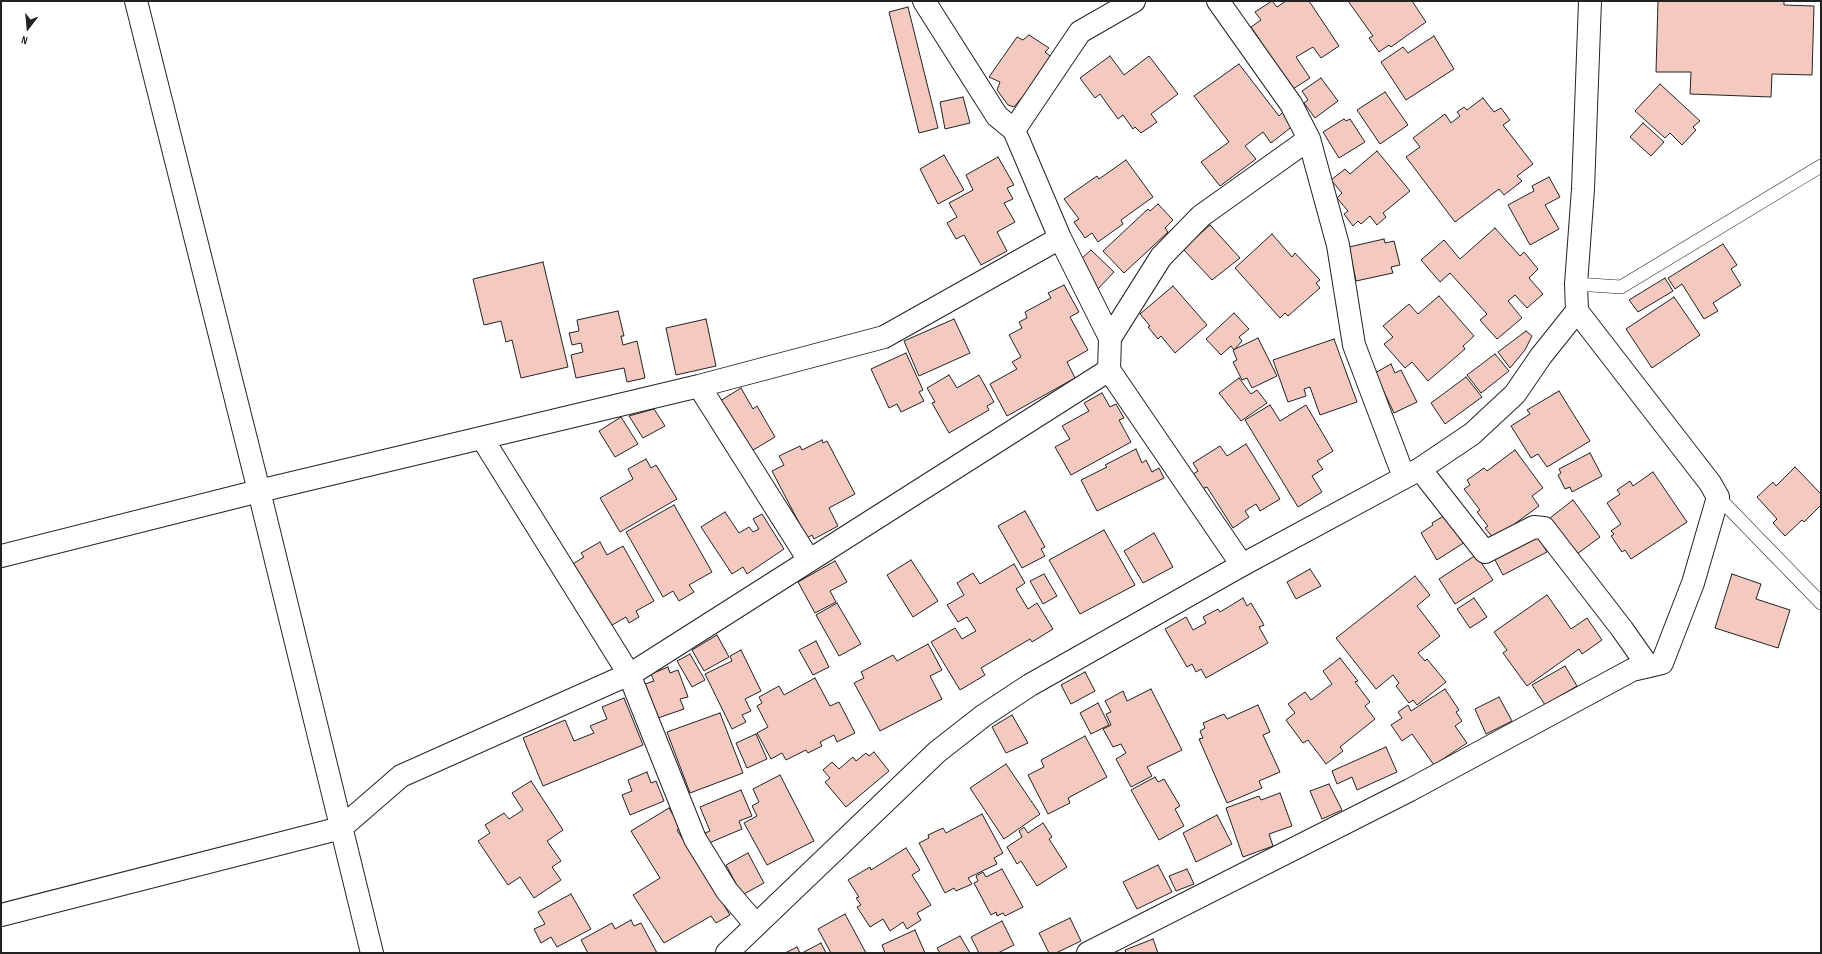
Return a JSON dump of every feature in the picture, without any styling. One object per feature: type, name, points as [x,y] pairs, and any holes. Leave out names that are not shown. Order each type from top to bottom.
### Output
[{"type":"street","points":[[136,1],[259,491],[372,953]]},
{"type":"street","points":[[924,1],[997,116],[1014,130],[1060,238],[1110,338],[1109,370],[1242,565]]},
{"type":"street","points":[[1014,130],[1080,32],[1134,1]]},
{"type":"street","points":[[1218,1],[1291,104],[1309,139],[1338,245],[1354,345],[1412,473],[1485,552],[1534,527],[1544,528],[1622,629],[1648,666]]},
{"type":"street","points":[[727,953],[937,752],[982,716],[1030,685],[1242,565],[1412,473],[1472,434],[1515,394],[1541,356],[1576,311],[1576,284],[1583,189],[1590,1]]},
{"type":"street","points":[[1110,338],[1161,257],[1201,216],[1309,139]]},
{"type":"street","points":[[1,556],[259,491],[699,386],[884,337],[1060,238]]},
{"type":"street","points":[[1088,953],[1410,790],[1632,670],[1662,663],[1693,583],[1718,497],[1710,483],[1576,311]]},
{"type":"street","points":[[1,915],[341,828],[401,776],[629,674],[1109,370]]},
{"type":"street","points":[[699,386],[809,560]]},
{"type":"street","points":[[482,438],[629,674],[695,839],[727,891],[756,925]]},
{"type":"lane","points":[[1576,284],[1621,287],[1821,166]]},
{"type":"lane","points":[[1718,497],[1821,603]]},
{"type":"building","points":[[1272,1],[1277,7],[1286,1],[1309,1],[1339,46],[1321,58],[1313,47],[1296,57],[1310,78],[1293,89],[1251,27],[1261,20],[1255,12]]},
{"type":"building","points":[[1348,1],[1412,1],[1426,22],[1391,47],[1389,45],[1379,52],[1369,38],[1373,36]]},
{"type":"building","points":[[1658,1],[1784,1],[1784,5],[1814,6],[1812,75],[1772,74],[1771,97],[1690,94],[1691,72],[1656,72]]},
{"type":"building","points":[[908,7],[938,128],[919,133],[889,12]]},
{"type":"building","points":[[1029,35],[1049,48],[1045,52],[1054,59],[1014,107],[1008,105],[997,90],[1000,82],[989,77],[1017,37],[1023,40]]},
{"type":"building","points":[[1434,36],[1454,69],[1406,100],[1381,62],[1403,47],[1408,53]]},
{"type":"building","points":[[1110,56],[1124,75],[1149,56],[1178,94],[1151,114],[1157,122],[1141,133],[1135,127],[1133,129],[1123,115],[1118,119],[1100,94],[1095,98],[1080,78]]},
{"type":"building","points":[[1239,64],[1279,116],[1283,112],[1294,125],[1271,143],[1263,132],[1245,146],[1256,159],[1220,186],[1201,162],[1229,142],[1194,96]]},
{"type":"building","points":[[1321,78],[1338,101],[1315,118],[1304,103],[1308,100],[1302,91]]},
{"type":"building","points":[[1660,84],[1700,121],[1693,127],[1696,130],[1682,145],[1670,133],[1665,138],[1635,111]]},
{"type":"building","points":[[1385,92],[1408,125],[1380,144],[1357,110]]},
{"type":"building","points":[[963,97],[970,123],[945,129],[940,102]]},
{"type":"building","points":[[1483,98],[1494,112],[1501,108],[1510,120],[1503,125],[1533,164],[1517,176],[1522,181],[1504,195],[1499,189],[1455,222],[1406,157],[1420,147],[1413,138],[1445,114],[1451,123],[1460,116],[1457,112],[1464,107],[1467,110]]},
{"type":"building","points":[[1344,119],[1346,121],[1350,119],[1365,142],[1339,158],[1323,132]]},
{"type":"building","points":[[1643,123],[1664,142],[1651,156],[1630,137]]},
{"type":"building","points":[[1377,151],[1410,191],[1383,213],[1386,217],[1377,225],[1370,216],[1361,224],[1358,221],[1353,226],[1344,214],[1348,211],[1337,198],[1342,193],[1331,180],[1345,169],[1350,174]]},
{"type":"building","points":[[944,155],[964,190],[938,204],[920,169]]},
{"type":"building","points":[[998,157],[1014,185],[1007,188],[1013,199],[1004,203],[1015,222],[997,232],[1007,251],[981,265],[964,235],[956,239],[947,223],[957,217],[949,203],[973,190],[966,175]]},
{"type":"building","points":[[1126,160],[1153,197],[1121,220],[1123,224],[1098,242],[1092,233],[1085,238],[1074,222],[1079,219],[1064,199],[1097,176],[1099,179]]},
{"type":"building","points":[[1549,177],[1560,197],[1545,205],[1559,229],[1530,245],[1508,205],[1534,191],[1532,186]]},
{"type":"building","points":[[1158,204],[1173,220],[1165,228],[1168,232],[1124,273],[1103,251],[1148,209],[1150,211]]},
{"type":"building","points":[[1210,225],[1240,258],[1212,280],[1183,249]]},
{"type":"building","points":[[1495,228],[1520,256],[1524,252],[1538,269],[1529,278],[1543,294],[1527,308],[1515,295],[1508,301],[1522,318],[1497,339],[1480,320],[1487,314],[1450,273],[1440,282],[1421,260],[1444,240],[1460,259]]},
{"type":"building","points":[[1272,234],[1292,257],[1295,253],[1320,280],[1316,283],[1320,288],[1288,316],[1285,313],[1280,318],[1235,268]]},
{"type":"building","points":[[1384,239],[1385,243],[1394,241],[1400,265],[1391,267],[1393,273],[1356,281],[1349,247]]},
{"type":"building","points":[[1723,244],[1737,265],[1731,269],[1741,285],[1713,303],[1718,311],[1704,319],[1682,284],[1675,289],[1668,278]]},
{"type":"building","points":[[1091,250],[1114,272],[1095,292],[1081,259]]},
{"type":"building","points":[[543,262],[568,367],[521,378],[512,340],[506,342],[501,321],[484,325],[473,279]]},
{"type":"building","points":[[1665,278],[1673,291],[1638,312],[1629,300]]},
{"type":"building","points":[[1064,285],[1079,312],[1070,317],[1088,350],[1067,362],[1075,378],[1007,416],[990,384],[1017,369],[1012,362],[1021,357],[1009,335],[1022,328],[1019,322],[1027,318],[1025,312],[1051,298],[1048,293]]},
{"type":"building","points":[[1173,286],[1207,325],[1175,353],[1161,336],[1158,339],[1140,314]]},
{"type":"building","points":[[1439,296],[1474,336],[1463,346],[1465,349],[1428,381],[1412,362],[1405,368],[1384,344],[1393,337],[1383,326],[1409,304],[1418,314]]},
{"type":"building","points":[[1674,297],[1700,335],[1652,368],[1626,329]]},
{"type":"building","points":[[618,311],[624,336],[621,336],[623,345],[637,341],[645,378],[627,382],[624,368],[576,378],[571,355],[583,352],[581,343],[572,345],[569,333],[579,331],[577,320]]},
{"type":"building","points":[[1234,313],[1249,329],[1239,337],[1242,341],[1234,350],[1231,346],[1221,355],[1206,339]]},
{"type":"building","points":[[706,319],[716,366],[676,375],[666,328]]},
{"type":"building","points":[[954,319],[970,353],[919,376],[904,341]]},
{"type":"building","points":[[1526,331],[1532,336],[1525,350],[1510,368],[1498,352]]},
{"type":"building","points":[[1258,338],[1277,376],[1252,388],[1247,378],[1242,380],[1233,362],[1237,360],[1233,350]]},
{"type":"building","points":[[1334,339],[1357,402],[1320,415],[1310,387],[1304,389],[1306,396],[1288,402],[1273,360]]},
{"type":"building","points":[[906,353],[923,390],[919,392],[924,401],[901,412],[897,404],[889,408],[871,369]]},
{"type":"building","points":[[1495,354],[1509,371],[1481,393],[1467,375]]},
{"type":"building","points":[[1391,364],[1395,373],[1401,370],[1417,402],[1394,413],[1375,373]]},
{"type":"building","points":[[949,375],[957,388],[979,375],[994,402],[987,406],[989,410],[949,433],[932,403],[935,402],[927,388]]},
{"type":"building","points":[[1466,377],[1482,397],[1445,424],[1431,403]]},
{"type":"building","points":[[1239,378],[1251,394],[1257,390],[1267,403],[1241,421],[1219,393]]},
{"type":"building","points":[[741,388],[753,409],[757,406],[775,437],[750,452],[720,401]]},
{"type":"building","points":[[1559,391],[1590,441],[1547,467],[1538,454],[1531,458],[1511,426],[1530,414],[1527,410]]},
{"type":"building","points":[[1102,393],[1110,407],[1116,404],[1124,418],[1119,420],[1131,442],[1071,475],[1055,447],[1070,439],[1062,426],[1089,411],[1084,403]]},
{"type":"building","points":[[1270,405],[1280,421],[1306,405],[1333,451],[1317,461],[1323,469],[1312,476],[1322,492],[1298,507],[1245,420]]},
{"type":"building","points":[[654,409],[665,426],[643,438],[629,416]]},
{"type":"building","points":[[621,417],[638,444],[615,457],[599,431]]},
{"type":"building","points":[[822,440],[823,443],[827,441],[855,494],[829,508],[838,526],[814,539],[812,535],[807,538],[772,471],[784,465],[779,456],[800,446],[802,450]]},
{"type":"building","points":[[1246,444],[1280,499],[1260,511],[1256,504],[1245,511],[1249,517],[1233,528],[1207,487],[1202,489],[1193,474],[1198,471],[1193,463],[1220,446],[1227,456]]},
{"type":"building","points":[[1136,449],[1142,463],[1146,460],[1152,472],[1159,468],[1164,478],[1097,511],[1081,480],[1107,467],[1105,465]]},
{"type":"building","points":[[1515,450],[1543,488],[1532,496],[1539,506],[1494,539],[1485,528],[1488,526],[1477,512],[1480,510],[1464,489],[1470,485],[1467,480],[1484,468],[1487,471]]},
{"type":"building","points":[[1590,453],[1602,476],[1572,492],[1570,487],[1565,489],[1558,475],[1561,473],[1559,469]]},
{"type":"building","points":[[646,459],[651,468],[656,465],[677,499],[620,532],[600,498],[633,479],[628,469]]},
{"type":"building","points":[[1795,467],[1821,494],[1821,505],[1804,522],[1802,520],[1785,536],[1773,523],[1777,519],[1757,497],[1773,482],[1776,486]]},
{"type":"building","points":[[1653,472],[1687,522],[1631,559],[1625,550],[1622,552],[1611,536],[1614,534],[1611,531],[1621,524],[1607,503],[1620,494],[1617,490],[1630,481],[1633,486]]},
{"type":"building","points":[[1573,500],[1600,537],[1577,554],[1550,518]]},
{"type":"building","points":[[674,505],[712,572],[689,585],[694,592],[679,601],[673,591],[663,597],[626,532]]},
{"type":"building","points":[[1025,511],[1045,547],[1041,549],[1045,556],[1022,568],[998,526]]},
{"type":"building","points":[[725,512],[739,533],[749,527],[753,532],[759,529],[753,519],[762,514],[784,549],[747,574],[743,567],[732,574],[701,527]]},
{"type":"building","points":[[1447,514],[1465,542],[1437,560],[1421,533],[1433,525],[1432,523]]},
{"type":"building","points":[[1104,530],[1135,585],[1080,614],[1049,560]]},
{"type":"building","points":[[1154,533],[1173,567],[1143,583],[1124,551]]},
{"type":"building","points":[[1537,535],[1547,552],[1503,575],[1494,558]]},
{"type":"building","points":[[600,542],[607,555],[623,546],[654,601],[636,611],[639,617],[629,623],[626,617],[607,628],[571,565],[584,557],[581,553]]},
{"type":"building","points":[[1476,555],[1493,580],[1455,604],[1439,579]]},
{"type":"building","points":[[911,560],[938,601],[913,617],[887,575]]},
{"type":"building","points":[[835,561],[847,582],[830,591],[836,602],[815,613],[798,582]]},
{"type":"building","points":[[1014,564],[1025,583],[1016,589],[1028,609],[1037,603],[1053,629],[1032,642],[1030,639],[981,668],[985,675],[960,690],[931,642],[955,628],[962,639],[976,631],[967,617],[958,622],[947,605],[964,595],[957,583],[973,573],[980,584]]},
{"type":"building","points":[[1310,569],[1321,586],[1296,599],[1287,582]]},
{"type":"building","points":[[1044,574],[1057,596],[1043,604],[1030,581]]},
{"type":"building","points":[[1732,574],[1761,584],[1756,599],[1790,610],[1778,648],[1715,628]]},
{"type":"building","points":[[1415,576],[1430,595],[1417,606],[1440,636],[1418,653],[1425,661],[1427,659],[1446,682],[1417,705],[1413,700],[1409,703],[1396,686],[1399,683],[1393,675],[1376,689],[1336,638]]},
{"type":"building","points":[[1547,595],[1571,629],[1587,618],[1602,640],[1582,654],[1579,649],[1527,686],[1503,653],[1507,650],[1494,632]]},
{"type":"building","points":[[1243,598],[1247,606],[1251,603],[1264,625],[1259,627],[1268,643],[1206,678],[1201,669],[1196,672],[1192,664],[1187,667],[1165,629],[1186,617],[1193,630],[1206,623],[1203,617],[1218,609],[1220,612]]},
{"type":"building","points":[[1474,598],[1487,617],[1470,628],[1457,609]]},
{"type":"building","points":[[837,603],[861,644],[839,656],[816,615]]},
{"type":"building","points":[[717,635],[729,657],[704,671],[692,650]]},
{"type":"building","points":[[816,641],[829,667],[813,675],[799,650]]},
{"type":"building","points":[[928,644],[942,670],[930,676],[942,699],[880,731],[854,683],[864,678],[861,672],[893,655],[897,661]]},
{"type":"building","points":[[741,650],[761,691],[745,699],[751,711],[742,715],[746,722],[732,729],[705,674],[732,661],[730,656]]},
{"type":"building","points":[[690,654],[705,680],[692,687],[677,661]]},
{"type":"building","points":[[1340,658],[1358,681],[1355,682],[1370,702],[1365,706],[1375,719],[1340,747],[1343,751],[1326,764],[1308,740],[1303,743],[1286,720],[1295,713],[1288,704],[1305,692],[1311,700],[1332,684],[1323,671]]},
{"type":"building","points":[[1565,666],[1577,686],[1545,705],[1532,685]]},
{"type":"building","points":[[668,667],[670,673],[678,670],[688,697],[680,699],[684,709],[658,718],[645,684],[654,681],[651,674]]},
{"type":"building","points":[[1085,672],[1095,691],[1071,704],[1061,685]]},
{"type":"building","points":[[815,678],[830,706],[839,702],[855,733],[837,742],[834,735],[820,742],[822,746],[808,753],[806,750],[786,760],[782,753],[771,759],[757,733],[768,727],[757,706],[762,703],[759,697],[779,686],[784,695]]},
{"type":"building","points":[[1151,689],[1182,750],[1147,767],[1152,776],[1131,787],[1116,759],[1126,753],[1121,744],[1113,747],[1103,729],[1111,725],[1106,714],[1111,712],[1105,701],[1123,691],[1127,701]]},
{"type":"building","points":[[1445,689],[1459,710],[1456,712],[1462,721],[1455,726],[1467,743],[1434,765],[1412,734],[1402,741],[1391,725],[1402,718],[1398,712],[1408,705],[1411,711]]},
{"type":"building","points":[[1499,697],[1512,721],[1486,734],[1475,709]]},
{"type":"building","points":[[624,698],[643,745],[543,786],[523,738],[565,720],[574,741],[594,733],[590,726],[607,719],[602,707]]},
{"type":"building","points":[[1098,703],[1109,725],[1091,734],[1080,713]]},
{"type":"building","points":[[1258,705],[1270,732],[1263,735],[1280,772],[1259,781],[1262,788],[1227,803],[1199,739],[1203,738],[1200,731],[1205,728],[1203,723],[1224,714],[1227,719]]},
{"type":"building","points":[[720,713],[743,773],[690,793],[667,732]]},
{"type":"building","points":[[1012,715],[1028,743],[1006,753],[992,727]]},
{"type":"building","points":[[756,734],[767,759],[747,768],[736,743]]},
{"type":"building","points":[[1085,736],[1107,777],[1068,798],[1070,803],[1048,814],[1028,775],[1044,767],[1041,760]]},
{"type":"building","points":[[1386,747],[1397,772],[1357,790],[1352,777],[1337,784],[1332,771]]},
{"type":"building","points":[[874,752],[889,771],[846,807],[825,782],[830,778],[823,770],[832,762],[839,769],[853,757],[856,761],[866,753],[869,756]]},
{"type":"building","points":[[1006,764],[1040,814],[1004,839],[970,788]]},
{"type":"building","points":[[647,772],[651,783],[656,781],[664,801],[630,815],[622,795],[632,791],[628,780]]},
{"type":"building","points":[[780,775],[814,841],[767,865],[744,823],[757,816],[752,806],[759,802],[753,789]]},
{"type":"building","points":[[1155,777],[1158,782],[1164,779],[1180,806],[1175,809],[1184,826],[1159,840],[1131,790]]},
{"type":"building","points":[[531,781],[563,830],[547,841],[561,861],[552,867],[561,880],[534,898],[520,877],[508,885],[478,841],[490,833],[485,825],[504,813],[509,819],[523,810],[512,793]]},
{"type":"building","points":[[1329,784],[1342,810],[1322,819],[1310,791]]},
{"type":"building","points":[[741,790],[752,816],[739,821],[742,829],[709,843],[705,833],[710,831],[700,807]]},
{"type":"building","points":[[1280,793],[1292,826],[1269,834],[1273,846],[1243,857],[1226,808],[1259,796],[1261,800]]},
{"type":"building","points":[[669,808],[681,828],[677,830],[730,915],[716,923],[711,916],[664,943],[633,895],[660,878],[631,831]]},
{"type":"building","points":[[982,814],[1003,853],[994,858],[997,864],[968,878],[972,884],[956,891],[954,888],[945,893],[919,843],[929,838],[928,835],[943,828],[946,833]]},
{"type":"building","points":[[1217,815],[1232,844],[1196,862],[1183,833]]},
{"type":"building","points":[[1043,823],[1052,837],[1049,839],[1067,867],[1037,886],[1021,861],[1017,864],[1007,847],[1022,837],[1019,831],[1024,827],[1028,833]]},
{"type":"building","points":[[906,848],[920,870],[912,875],[931,905],[917,913],[921,920],[907,929],[903,922],[890,931],[883,919],[870,927],[857,907],[861,905],[856,898],[859,897],[848,880],[870,867],[871,870]]},
{"type":"building","points":[[748,853],[764,883],[742,895],[726,865]]},
{"type":"building","points":[[1158,865],[1172,892],[1137,909],[1123,882]]},
{"type":"building","points":[[1002,869],[1023,907],[1005,916],[1003,913],[997,916],[996,912],[991,915],[974,883],[978,881],[976,876],[983,872],[986,877]]},
{"type":"building","points":[[1187,869],[1194,884],[1176,891],[1169,876]]},
{"type":"building","points":[[571,894],[591,929],[557,947],[551,937],[541,943],[534,929],[545,924],[538,912]]},
{"type":"building","points":[[845,914],[866,953],[831,953],[818,929]]},
{"type":"building","points":[[1070,918],[1081,941],[1056,953],[1049,953],[1039,933]]},
{"type":"building","points":[[631,920],[634,926],[641,923],[657,953],[588,953],[581,940],[612,923],[615,929]]},
{"type":"building","points":[[1002,921],[1014,945],[998,953],[979,953],[971,937]]},
{"type":"building","points":[[915,930],[925,953],[885,953],[882,945]]},
{"type":"building","points":[[960,936],[970,953],[940,953],[937,948]]},
{"type":"building","points":[[1153,939],[1158,953],[1126,953],[1125,950]]},
{"type":"building","points":[[821,943],[826,953],[802,953]]},
{"type":"building","points":[[797,947],[800,953],[785,953]]}]
